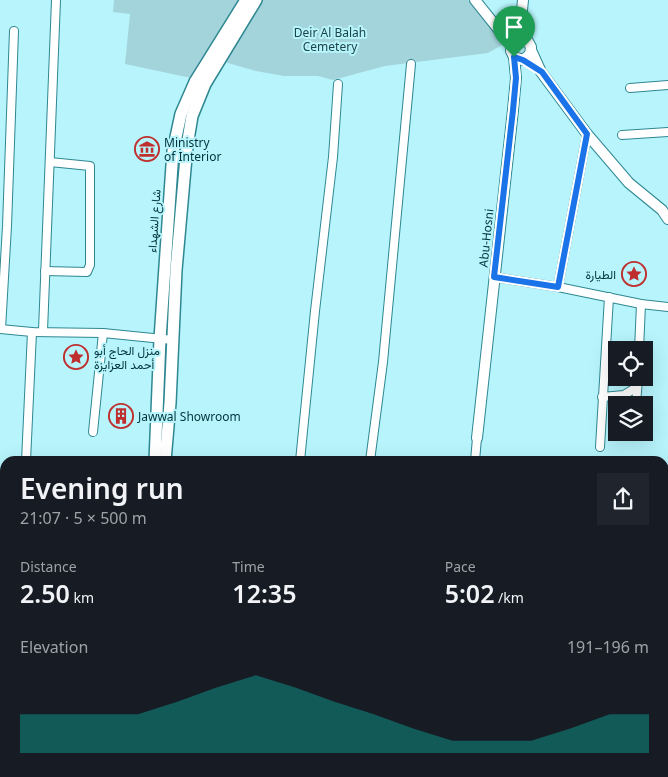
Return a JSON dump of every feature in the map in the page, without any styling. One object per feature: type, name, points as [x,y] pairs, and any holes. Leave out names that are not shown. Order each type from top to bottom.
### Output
[{"type":"main road","name":"شارع الشهداء","points":[[155,456],[160,339],[173,151],[181,114],[195,82],[246,0]]},
{"type":"main road","name":"شارع الشهداء","points":[[165,456],[182,206],[187,146],[192,116],[205,84],[256,0]]},
{"type":"street","points":[[43,331],[56,0]]},
{"type":"street","points":[[475,0],[516,55],[542,72]]},
{"type":"street","points":[[516,55],[529,56],[520,27],[523,0]]},
{"type":"street","points":[[496,26],[526,44],[542,72],[587,134],[629,183],[666,211]]},
{"type":"street","points":[[14,31],[7,226],[0,329],[32,332],[103,333],[173,340]]},
{"type":"street","points":[[516,55],[514,42],[526,44]]},
{"type":"street","name":"Abu-Hosni","points":[[475,456],[516,78],[516,55]]},
{"type":"street","points":[[371,456],[384,362],[411,64]]},
{"type":"street","points":[[300,456],[314,311],[333,157],[338,84]]},
{"type":"street","points":[[630,88],[668,86]]},
{"type":"street","points":[[622,135],[668,132]]},
{"type":"street","points":[[558,287],[587,134]]},
{"type":"street","points":[[45,271],[87,272],[90,265],[90,166],[50,162]]},
{"type":"street","points":[[494,277],[558,287],[641,304],[668,307]]},
{"type":"street","points":[[600,447],[609,297]]},
{"type":"street","points":[[639,341],[641,304]]},
{"type":"street","points":[[26,456],[32,332]]},
{"type":"street","points":[[93,432],[103,333]]},
{"type":"street","points":[[602,397],[624,395],[637,387]]},
{"type":"street","points":[[636,396],[637,387]]},
{"type":"green space","points":[[114,0],[242,0],[191,78],[125,64],[130,14],[113,12]]},
{"type":"green space","name":"Deir Al Balah Cemetery","points":[[260,0],[468,0],[504,44],[488,53],[385,66],[333,80],[318,76],[284,76],[256,71],[221,61]]},
{"type":"place","name":"Ministry of Interior","points":[[147,149]]},
{"type":"place","name":"الطيارة","points":[[634,274]]},
{"type":"place","name":"منزل الحاج أبو أحمد العزايزة","points":[[76,357]]},
{"type":"place","name":"Jawwal Showroom","points":[[121,416]]},
{"type":"route","points":[[514,57],[523,60],[542,72],[587,134],[558,287],[494,277],[516,78],[514,57]]}]
